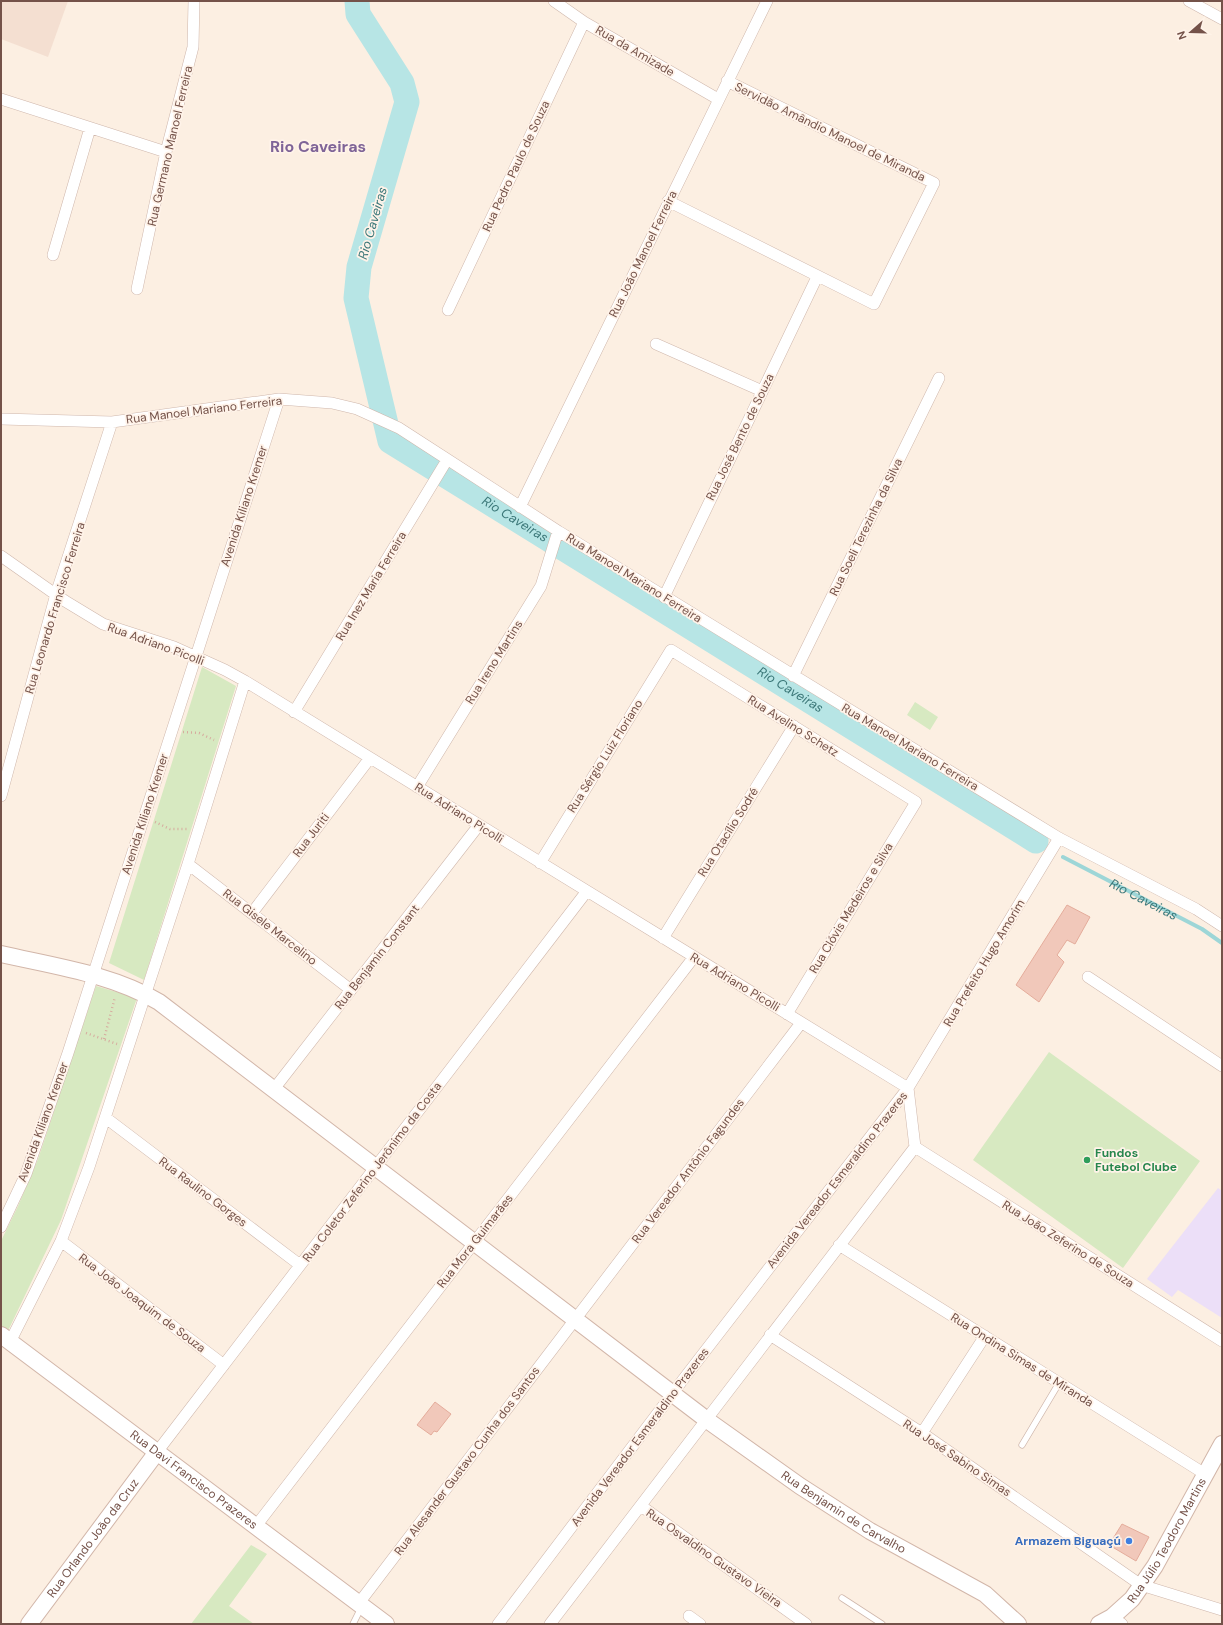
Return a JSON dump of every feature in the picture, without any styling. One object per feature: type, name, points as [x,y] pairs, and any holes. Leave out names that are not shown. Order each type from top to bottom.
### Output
[{"type":"street","name":"Rua Germano Manoel Ferreira","points":[[137,289],[166,152],[193,46],[194,1]]},
{"type":"street","name":"Rua da Amizade","points":[[554,1],[584,22],[718,99]]},
{"type":"street","name":"Rua João Manoel Ferreira","points":[[520,507],[668,201],[767,1]]},
{"type":"street","points":[[1189,1],[1222,19]]},
{"type":"street","name":"Rua Pedro Paulo de Souza","points":[[448,310],[584,22]]},
{"type":"street","name":"Servidão Amândio Manoel de Miranda","points":[[727,81],[934,183],[874,304],[816,277]]},
{"type":"street","points":[[1,99],[166,152]]},
{"type":"street","points":[[53,255],[90,128]]},
{"type":"street","points":[[668,201],[816,277]]},
{"type":"street","name":"Rua José Bento de Souza","points":[[664,597],[816,277]]},
{"type":"street","points":[[656,344],[762,391]]},
{"type":"street","name":"Rua Soeli Terezinha da Silva","points":[[793,676],[939,378]]},
{"type":"street","name":"Rua Manoel Mariano Ferreira","points":[[1,419],[112,422],[279,399],[332,403],[357,410],[399,428],[446,462],[520,507],[557,533],[1060,838],[1196,909],[1222,926]]},
{"type":"street","name":"Avenida Kiliano Kremer","points":[[1,1227],[26,1174],[76,1029],[279,399]]},
{"type":"street","name":"Rua Leonardo Francisco Ferreira","points":[[1,796],[56,594],[112,422]]},
{"type":"street","name":"Rua Inez Maria Ferreira","points":[[294,712],[446,462]]},
{"type":"street","name":"Rua Ireno Martins","points":[[417,787],[541,586],[557,533]]},
{"type":"street","name":"Rua Adriano Picolli","points":[[1,556],[103,624],[174,647],[245,681],[908,1088]]},
{"type":"street","name":"Rua Avelino Schetz","points":[[671,650],[916,802]]},
{"type":"street","name":"Rua Sérgio Luiz Floriano","points":[[540,863],[671,650]]},
{"type":"street","points":[[6,1339],[61,1241],[106,1118],[245,681]]},
{"type":"street","name":"Rua Otacílio Sodré","points":[[663,938],[794,726]]},
{"type":"street","name":"Rua Juriti","points":[[252,913],[370,758]]},
{"type":"street","name":"Rua Clóvis Medeiros e Silva","points":[[787,1014],[916,802]]},
{"type":"street","name":"Rua Benjamin Constant","points":[[274,1089],[479,825]]},
{"type":"street","name":"Rua Prefeito Hugo Amorim","points":[[908,1088],[1060,838]]},
{"type":"street","name":"Rua Gisele Marcelino","points":[[188,864],[351,990]]},
{"type":"street","name":"Rua Coletor Zeferino Jerônimo da Costa","points":[[157,1452],[587,891]]},
{"type":"street","name":"Rua Benjamin de Carvalho","points":[[1,954],[119,983],[146,994],[168,1008],[707,1420],[800,1486],[876,1535],[985,1594],[1018,1624]]},
{"type":"street","name":"Rua Mora Guimarães","points":[[256,1526],[694,957]]},
{"type":"street","points":[[1088,977],[1222,1066]]},
{"type":"street","name":"Rua Vereador Antônio Fagundes","points":[[575,1319],[801,1023]]},
{"type":"street","name":"Avenida Vereador Esmeraldino Prazeres","points":[[908,1088],[915,1147]]},
{"type":"street","name":"Avenida Vereador Esmeraldino Prazeres","points":[[498,1624],[672,1394],[908,1088]]},
{"type":"street","name":"Rua Raulino Gorges","points":[[106,1118],[300,1266]]},
{"type":"street","points":[[555,1622],[770,1335],[915,1147]]},
{"type":"street","name":"Rua João Zeferino de Souza","points":[[915,1147],[1222,1340]]},
{"type":"street","name":"Rua João Joaquim de Souza","points":[[61,1241],[224,1365]]},
{"type":"street","name":"Rua Ondina Simas de Miranda","points":[[839,1245],[1205,1474]]},
{"type":"street","name":"Rua Alesander Gustavo Cunha dos Santos","points":[[360,1605],[575,1319]]},
{"type":"street","name":"Rua José Sabino Simas","points":[[770,1335],[922,1433],[1141,1585],[1222,1610]]},
{"type":"street","points":[[922,1433],[985,1336]]},
{"type":"street","name":"Rua Davi Francisco Prazeres","points":[[6,1339],[386,1624]]},
{"type":"street","name":"Rua Júlio Teodoro Martins","points":[[1111,1622],[1132,1599],[1155,1566],[1222,1444]]},
{"type":"street","name":"Rua Orlando João da Cruz","points":[[29,1624],[157,1452]]},
{"type":"street","name":"Rua Osvaldino Gustavo Vieira","points":[[641,1506],[806,1624]]},
{"type":"street","points":[[689,1616],[700,1624]]},
{"type":"lane","points":[[1022,1445],[1059,1383]]},
{"type":"lane","points":[[842,1598],[882,1624]]},
{"type":"lane","points":[[354,1624],[360,1605]]},
{"type":"path","points":[[170,735],[184,732],[199,733],[212,739],[224,748]]},
{"type":"path","points":[[146,811],[156,822],[170,829],[186,830],[200,824]]},
{"type":"path","points":[[104,1039],[119,983]]},
{"type":"path","points":[[76,1029],[128,1048]]},
{"type":"shaded area","points":[[1,1],[68,1],[48,57],[1,39]]},
{"type":"shaded area","points":[[1218,1188],[1222,1191],[1222,1318],[1178,1290],[1172,1297],[1147,1279]]},
{"type":"green space","points":[[202,667],[236,686],[144,980],[109,963]]},
{"type":"green space","points":[[915,702],[938,717],[930,730],[907,715]]},
{"type":"green space","points":[[96,986],[137,998],[61,1220],[7,1333],[1,1328],[1,1241],[38,1159]]},
{"type":"green space","name":"Fundos Futebol Clube","points":[[1049,1052],[1200,1161],[1123,1268],[973,1160]]},
{"type":"green space","points":[[251,1545],[267,1554],[229,1606],[254,1624],[191,1624]]},
{"type":"building","points":[[1067,905],[1090,917],[1075,944],[1067,940],[1057,955],[1064,962],[1039,1002],[1016,985]]},
{"type":"building","points":[[435,1402],[451,1414],[437,1432],[434,1431],[431,1435],[417,1425]]},
{"type":"building","name":"Armazem Biguaçú","points":[[1122,1524],[1149,1537],[1136,1561],[1109,1545]]},
{"type":"waterway","name":"Rio Caveiras","points":[[357,1],[358,14],[402,83],[407,102],[359,267],[356,298],[390,441],[1036,841]]},
{"type":"waterway","name":"Rio Caveiras","points":[[1063,857],[1202,929],[1222,943]]},
{"type":"place","name":"Fundos Futebol Clube","points":[[1087,1160]]},
{"type":"place","name":"Armazem Biguaçú","points":[[1129,1541]]},
{"type":"district","name":"Rio Caveiras","points":[[318,146]]}]
